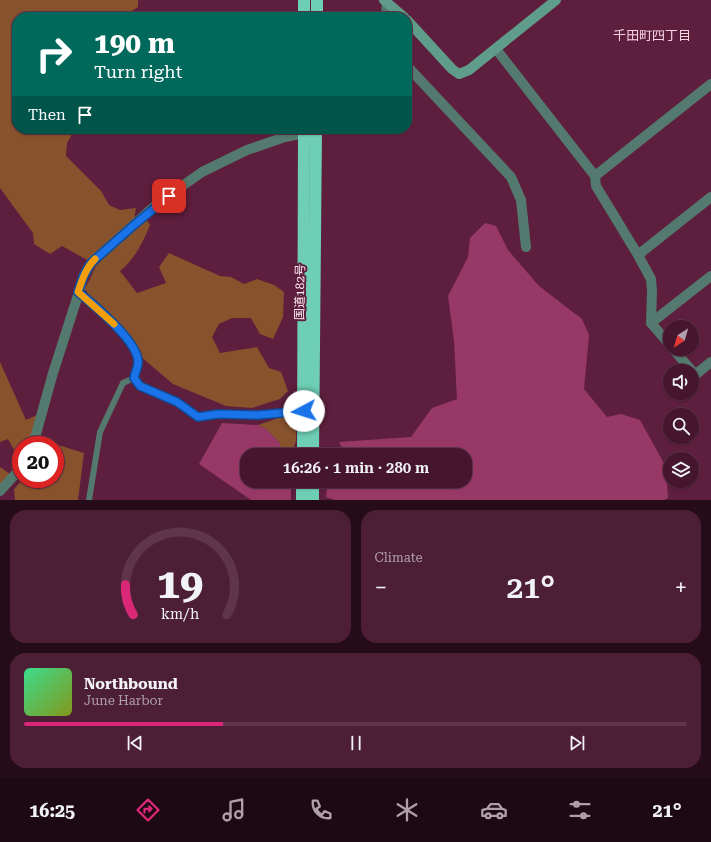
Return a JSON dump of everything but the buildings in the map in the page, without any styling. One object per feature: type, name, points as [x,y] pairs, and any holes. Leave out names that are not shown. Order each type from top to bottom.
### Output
[{"type":"highway","points":[[304,0],[304,12]]},
{"type":"highway","points":[[316,12],[317,0]]},
{"type":"highway","name":"国道182号","points":[[303,448],[304,134]]},
{"type":"highway","name":"国道182号","points":[[304,134],[313,448]]},
{"type":"highway","points":[[302,488],[302,500]]},
{"type":"highway","points":[[312,500],[313,488]]},
{"type":"street","points":[[412,25],[452,69],[459,74],[470,70],[556,0]]},
{"type":"street","points":[[385,1],[386,12]]},
{"type":"street","points":[[385,1],[398,12]]},
{"type":"street","points":[[496,49],[595,176],[596,186],[638,254],[651,279],[651,323],[663,337]]},
{"type":"street","points":[[412,71],[511,178],[522,200],[526,247]]},
{"type":"street","points":[[595,176],[711,84]]},
{"type":"street","points":[[35,436],[78,292],[83,277],[91,263],[158,204],[202,172],[247,150],[295,134]]},
{"type":"street","points":[[638,254],[711,197]]},
{"type":"street","points":[[651,323],[711,276]]},
{"type":"street","points":[[679,356],[686,364]]},
{"type":"street","points":[[699,372],[711,362]]},
{"type":"street","points":[[0,491],[12,478]]},
{"type":"lane","points":[[78,292],[124,334],[137,355],[138,362],[134,378]]},
{"type":"lane","points":[[134,378],[140,386],[177,402],[198,417],[218,414],[258,415],[304,411]]},
{"type":"lane","points":[[89,500],[100,432],[122,383],[134,378]]},
{"type":"shaded area","points":[[0,0],[138,0],[138,7],[130,12],[12,12],[12,134],[72,134],[67,143],[66,156],[101,191],[109,205],[120,210],[136,208],[134,220],[89,261],[62,246],[50,254],[34,244],[33,233],[0,188]]},
{"type":"shaded area","points":[[146,218],[150,225],[144,238],[134,256],[120,271],[137,293],[166,283],[159,267],[169,253],[220,276],[231,277],[244,284],[257,279],[274,285],[284,292],[283,317],[273,339],[260,334],[251,318],[232,318],[219,324],[212,337],[220,353],[257,347],[269,368],[281,372],[288,391],[280,399],[252,408],[226,406],[173,384],[140,356],[95,304],[85,289],[96,266]]},
{"type":"shaded area","points":[[485,223],[496,226],[508,250],[539,286],[582,319],[589,335],[584,389],[607,417],[621,414],[640,420],[663,462],[663,488],[667,488],[668,498],[664,500],[335,500],[326,497],[327,489],[333,488],[472,488],[472,448],[342,448],[339,442],[411,437],[432,408],[457,399],[454,341],[448,296],[468,257],[470,238]]},
{"type":"shaded area","points":[[0,362],[26,420],[39,414],[31,436],[12,436],[12,446],[8,439],[0,442]]},
{"type":"shaded area","points":[[284,416],[296,421],[296,441],[294,448],[280,448],[280,443],[266,429],[258,425]]},
{"type":"shaded area","points":[[222,423],[258,425],[266,429],[280,443],[280,448],[240,448],[240,488],[291,488],[291,500],[251,500],[199,464]]},
{"type":"shaded area","points":[[64,447],[84,453],[78,500],[15,500],[14,489],[64,488]]},
{"type":"shaded area","points":[[0,467],[10,474],[0,488]]},
{"type":"slow traffic","points":[[95,259],[83,277],[78,292],[114,324]]},
{"type":"district","name":"千田町四丁目","points":[[652,35]]},
{"type":"route","points":[[169,196],[91,263],[83,277],[78,292],[124,334],[137,355],[138,362],[134,378],[140,386],[177,402],[198,417],[218,414],[258,415],[304,411]]}]
